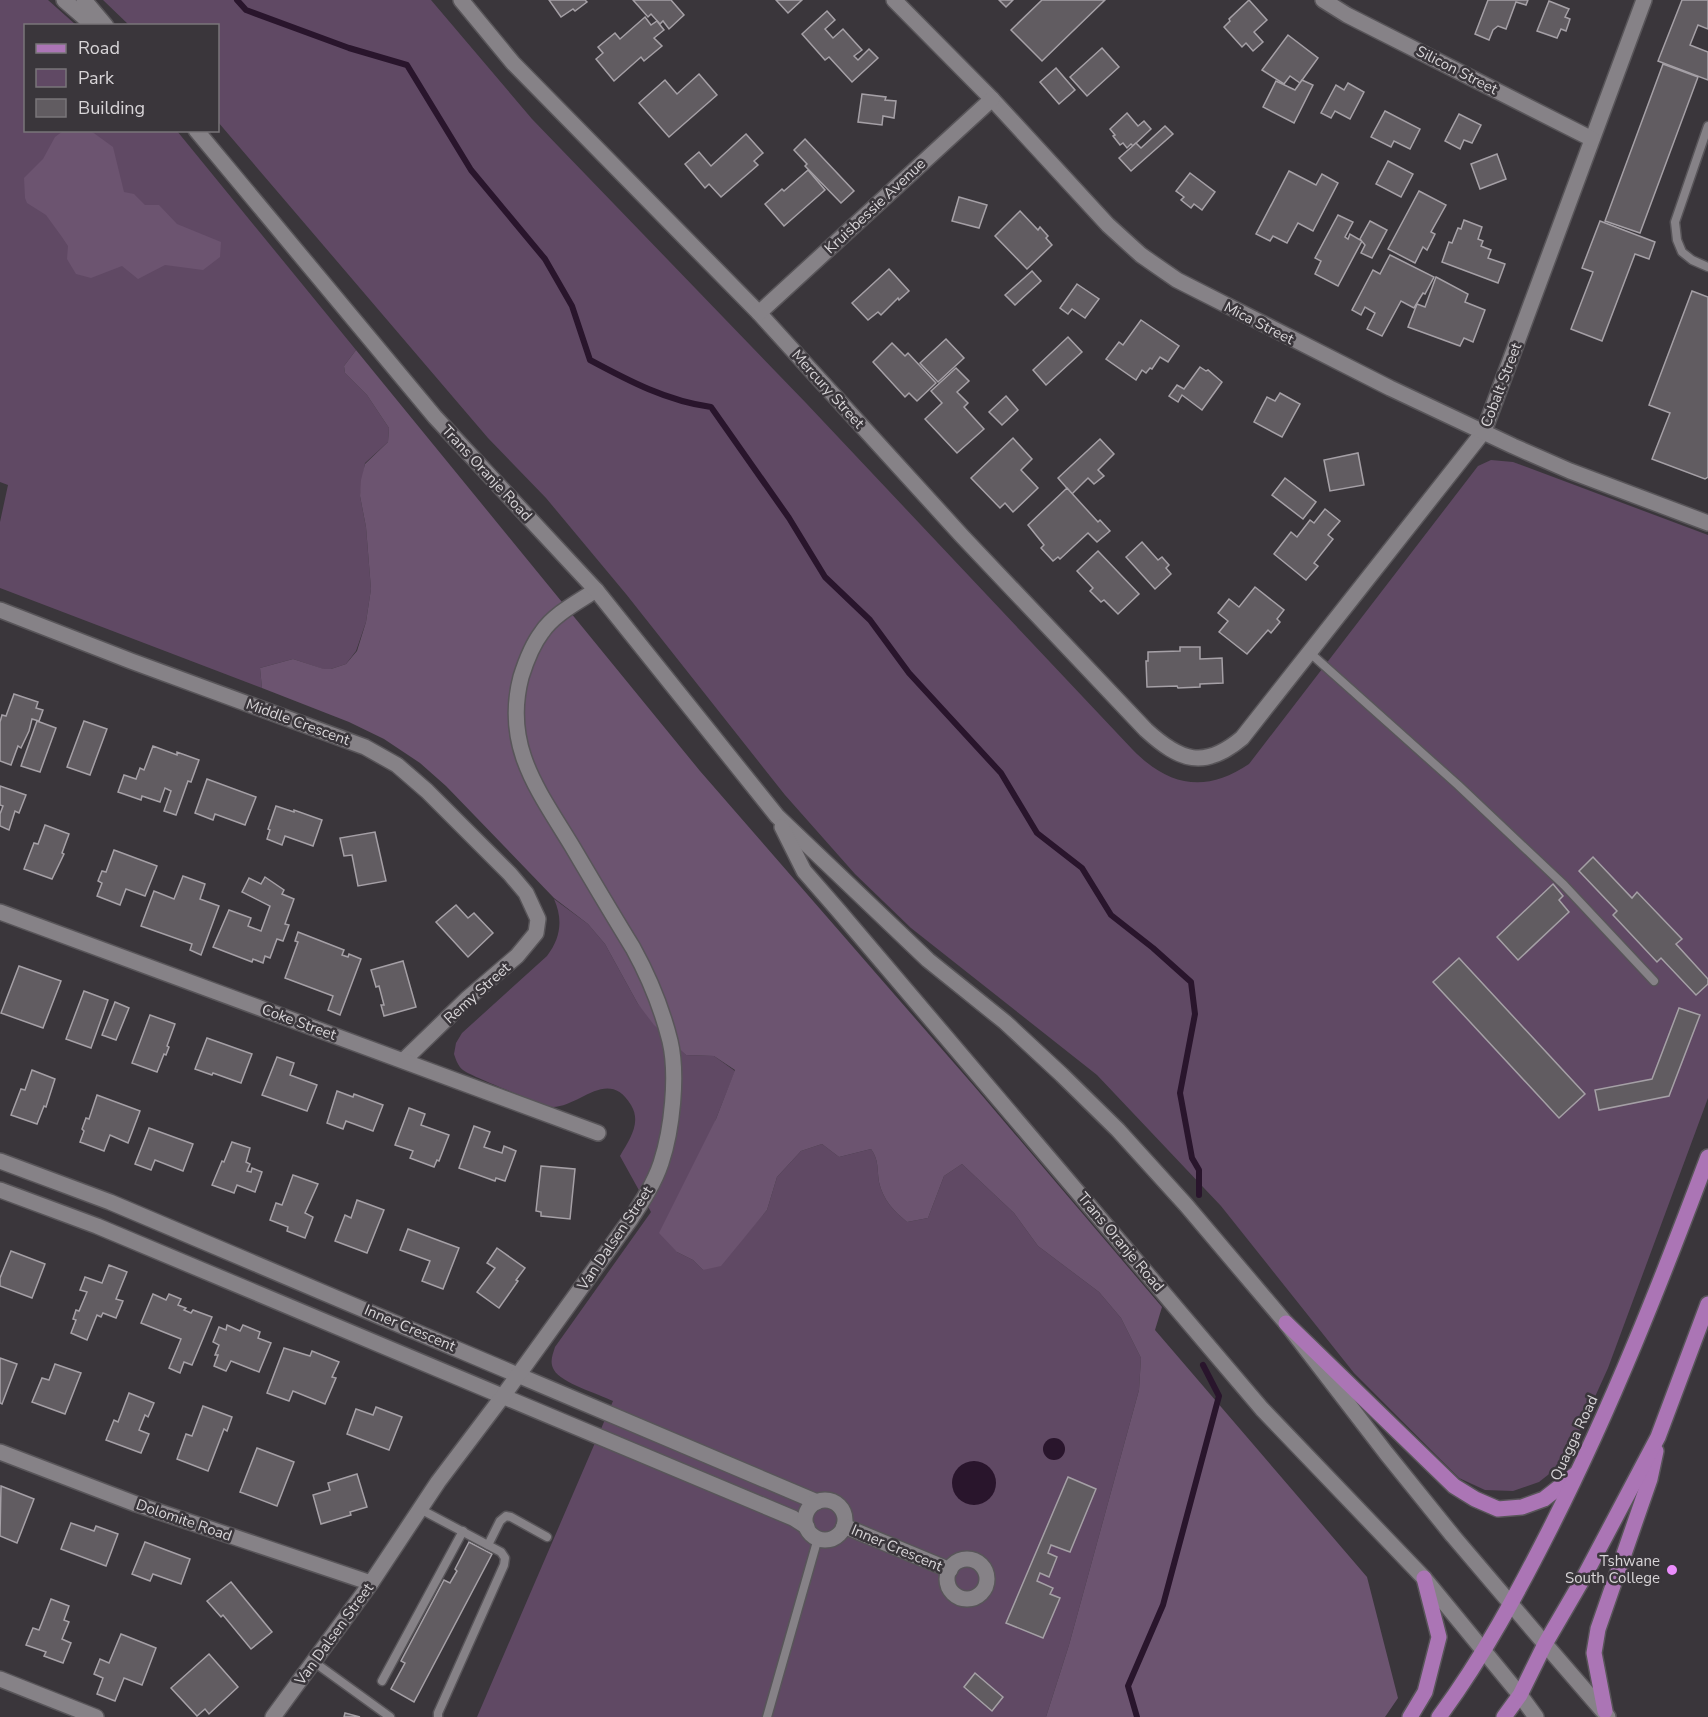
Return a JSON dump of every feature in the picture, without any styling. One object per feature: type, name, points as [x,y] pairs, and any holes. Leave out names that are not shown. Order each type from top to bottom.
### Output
[{"type":"main road","name":"Quagga Road","points":[[1439,1717],[1485,1652],[1512,1605],[1580,1471],[1623,1375],[1708,1157]]},
{"type":"main road","points":[[1504,1717],[1520,1695],[1545,1644],[1584,1577],[1658,1437],[1708,1304]]},
{"type":"main road","points":[[1286,1323],[1454,1486],[1474,1499],[1498,1509],[1521,1507],[1544,1499],[1580,1471]]},
{"type":"main road","points":[[1606,1714],[1594,1653],[1598,1629],[1650,1479],[1658,1437]]},
{"type":"main road","points":[[1410,1717],[1425,1692],[1439,1636],[1424,1578]]},
{"type":"street","points":[[64,0],[92,24]]},
{"type":"street","points":[[84,0],[104,24]]},
{"type":"street","name":"Mercury Street","points":[[461,0],[513,63],[759,314],[954,528],[1146,730],[1164,746],[1182,756],[1206,758]]},
{"type":"street","name":"Mica Street","points":[[894,0],[992,99],[1108,225],[1141,255],[1177,280],[1390,388],[1513,446],[1570,471],[1708,523]]},
{"type":"street","name":"Silicon Street","points":[[1323,0],[1347,15],[1592,139]]},
{"type":"street","name":"Cobalt Street","points":[[1206,758],[1219,754],[1242,738],[1485,431],[1644,0]]},
{"type":"street","name":"Kruisbessie Avenue","points":[[759,314],[992,99]]},
{"type":"street","name":"Trans Oranje Road","points":[[198,132],[435,417],[596,590],[777,816],[928,960],[1005,1022],[1118,1130],[1194,1213],[1286,1323],[1408,1481],[1606,1714]]},
{"type":"street","name":"Van Dalsen Street","points":[[273,1717],[370,1583],[438,1482],[503,1396],[642,1202],[660,1165],[666,1144],[673,1087],[671,1043],[662,1013],[646,971],[524,762],[515,718],[525,664],[534,643],[552,621],[596,590]]},
{"type":"street","name":"Middle Crescent","points":[[0,610],[381,755],[398,765],[427,791],[510,874],[526,893],[538,919]]},
{"type":"street","name":"Trans Oranje Road","points":[[777,816],[804,871],[1262,1409],[1424,1578],[1536,1717]]},
{"type":"street","name":"Coke Street","points":[[0,912],[598,1133]]},
{"type":"street","name":"Remy Street","points":[[404,1060],[468,998],[517,956],[536,933],[538,919]]},
{"type":"street","name":"Inner Crescent","points":[[0,1161],[122,1207],[817,1502]]},
{"type":"street","name":"Inner Crescent","points":[[0,1190],[97,1226],[503,1396],[782,1514],[812,1533]]},
{"type":"street","name":"Dolomite Road","points":[[0,1452],[136,1504],[370,1583]]},
{"type":"street","points":[[830,1500],[836,1503],[844,1513],[844,1526],[836,1536],[824,1540],[812,1533],[806,1517],[808,1511],[817,1502],[830,1500]]},
{"type":"street","name":"Inner Crescent","points":[[844,1526],[950,1570]]},
{"type":"street","points":[[0,1679],[96,1717]]},
{"type":"lane","points":[[1708,126],[1675,222],[1675,232],[1679,247],[1685,255],[1708,267]]},
{"type":"lane","points":[[1309,652],[1564,885],[1654,981]]},
{"type":"lane","points":[[420,1509],[501,1552],[505,1558],[438,1717]]},
{"type":"lane","points":[[488,1545],[500,1521],[506,1516],[548,1537]]},
{"type":"lane","points":[[382,1681],[463,1531]]},
{"type":"lane","points":[[767,1717],[812,1533]]},
{"type":"lane","points":[[314,1662],[390,1717]]},
{"type":"green space","points":[[0,0],[48,0],[75,24],[24,24],[24,132],[178,132],[356,350],[344,366],[345,373],[367,395],[389,428],[388,442],[365,463],[360,496],[366,527],[371,589],[366,622],[356,651],[346,664],[331,669],[323,669],[293,659],[260,668],[262,688],[0,588],[0,522],[8,485],[0,482]]},
{"type":"green space","points":[[103,0],[431,0],[532,119],[806,403],[1132,749],[1159,771],[1173,778],[1188,782],[1217,780],[1249,764],[1478,466],[1491,460],[1513,462],[1708,535],[1708,1098],[1608,1368],[1570,1452],[1558,1467],[1539,1482],[1513,1491],[1485,1490],[1459,1478],[1354,1373],[1221,1206],[1097,1075],[911,928],[855,874],[785,795],[626,594],[546,498],[488,438],[219,123],[219,24],[128,24]]},
{"type":"green space","points":[[554,899],[588,924],[605,944],[638,1004],[686,1055],[714,1056],[735,1071],[716,1119],[677,1252],[693,1260],[703,1270],[744,1237],[767,1210],[777,1177],[801,1151],[822,1144],[839,1157],[871,1149],[877,1161],[883,1194],[893,1209],[907,1222],[928,1218],[944,1176],[962,1164],[1014,1213],[1038,1246],[1099,1292],[1121,1318],[1141,1358],[1139,1390],[1069,1645],[1046,1717],[477,1717],[613,1401],[572,1384],[558,1375],[552,1364],[555,1347],[651,1212],[620,1156],[635,1125],[634,1112],[622,1094],[613,1089],[603,1089],[553,1107],[468,1073],[456,1061],[454,1054],[456,1043],[462,1033],[552,949],[559,928],[559,914]]},
{"type":"shaded area","points":[[62,132],[92,132],[113,147],[124,192],[134,194],[145,205],[159,205],[177,224],[221,242],[220,257],[203,270],[165,265],[138,279],[122,266],[91,278],[76,274],[67,259],[68,246],[62,237],[46,215],[27,203],[25,198],[24,178],[43,159],[55,137]]},
{"type":"shaded area","points":[[356,350],[700,771],[974,1086],[1162,1307],[1155,1330],[1367,1577],[1398,1698],[1385,1717],[1046,1717],[1069,1645],[1139,1390],[1141,1358],[1121,1318],[1099,1292],[1038,1246],[1014,1213],[962,1164],[944,1176],[928,1218],[907,1222],[893,1209],[883,1194],[877,1161],[871,1149],[839,1157],[822,1144],[801,1151],[777,1177],[767,1210],[721,1266],[703,1270],[693,1260],[677,1252],[659,1233],[716,1119],[735,1070],[714,1056],[686,1055],[654,1025],[638,1004],[605,944],[588,924],[554,898],[446,786],[420,763],[384,739],[349,722],[262,688],[260,668],[293,659],[324,669],[346,664],[357,651],[366,622],[371,589],[366,527],[360,496],[361,480],[365,464],[388,442],[389,428],[367,395],[345,373],[344,366]]},
{"type":"shaded area","points":[[1054,1438],[1062,1441],[1065,1449],[1062,1457],[1054,1460],[1046,1457],[1043,1449],[1046,1441]]},
{"type":"shaded area","points":[[974,1461],[990,1467],[996,1483],[990,1499],[974,1505],[958,1499],[952,1483],[958,1467]]},
{"type":"building","points":[[549,0],[585,0],[587,2],[561,17]]},
{"type":"building","points":[[633,0],[671,0],[684,15],[669,29],[663,21],[660,24],[651,14],[648,17]]},
{"type":"building","points":[[776,0],[802,0],[788,13]]},
{"type":"building","points":[[999,0],[1013,0],[1006,7]]},
{"type":"building","points":[[1042,0],[1105,0],[1042,61],[1011,30]]},
{"type":"building","points":[[1249,0],[1267,20],[1254,32],[1263,42],[1253,51],[1246,43],[1242,47],[1224,27]]},
{"type":"building","points":[[1488,0],[1528,0],[1526,5],[1516,2],[1506,29],[1498,26],[1493,30],[1489,40],[1475,34]]},
{"type":"building","points":[[1682,0],[1708,0],[1708,29],[1698,25],[1690,45],[1708,52],[1708,80],[1658,61]]},
{"type":"building","points":[[1549,1],[1569,9],[1565,17],[1570,19],[1566,31],[1561,29],[1557,38],[1537,31]]},
{"type":"building","points":[[827,11],[835,20],[825,29],[833,38],[843,29],[862,50],[854,56],[858,60],[869,49],[878,58],[852,82],[829,57],[825,60],[802,34]]},
{"type":"building","points":[[645,17],[651,25],[657,21],[664,30],[654,38],[662,46],[644,61],[641,57],[614,81],[596,59],[603,53],[598,47],[615,33],[620,39]]},
{"type":"building","points":[[1288,35],[1318,58],[1300,83],[1290,76],[1284,84],[1262,70]]},
{"type":"building","points":[[1102,48],[1119,67],[1087,96],[1070,77]]},
{"type":"building","points":[[1663,64],[1698,77],[1640,233],[1605,221]]},
{"type":"building","points":[[1056,68],[1075,90],[1059,104],[1040,82]]},
{"type":"building","points":[[699,74],[717,95],[669,137],[639,103],[665,80],[677,94]]},
{"type":"building","points":[[1302,80],[1313,85],[1294,123],[1263,107],[1276,81],[1295,90]]},
{"type":"building","points":[[1348,83],[1364,92],[1350,119],[1335,111],[1331,118],[1321,113],[1336,85],[1344,90]]},
{"type":"building","points":[[862,94],[886,97],[885,100],[896,101],[894,118],[883,116],[882,125],[858,122]]},
{"type":"building","points":[[1385,111],[1420,129],[1410,149],[1394,141],[1391,147],[1371,137]]},
{"type":"building","points":[[1127,113],[1138,126],[1144,121],[1151,129],[1133,146],[1131,144],[1127,148],[1123,143],[1120,145],[1110,129]]},
{"type":"building","points":[[1459,114],[1481,125],[1472,143],[1464,140],[1460,149],[1445,141]]},
{"type":"building","points":[[1165,126],[1173,134],[1131,171],[1119,158],[1136,143],[1141,148]]},
{"type":"building","points":[[746,134],[763,153],[754,161],[758,165],[721,197],[709,184],[705,188],[685,164],[699,152],[711,166]]},
{"type":"building","points":[[805,139],[854,191],[841,203],[805,166],[807,164],[794,150]]},
{"type":"building","points":[[1497,154],[1506,179],[1480,189],[1471,164]]},
{"type":"building","points":[[1388,161],[1413,174],[1401,197],[1376,184]]},
{"type":"building","points":[[808,170],[825,190],[784,226],[765,204]]},
{"type":"building","points":[[1289,171],[1316,185],[1322,174],[1338,183],[1313,231],[1298,223],[1287,243],[1273,236],[1270,241],[1256,234]]},
{"type":"building","points":[[1190,173],[1215,192],[1202,210],[1194,204],[1191,208],[1181,200],[1184,197],[1176,191]]},
{"type":"building","points":[[1419,191],[1446,205],[1431,232],[1435,234],[1427,250],[1423,247],[1415,263],[1388,249]]},
{"type":"building","points":[[959,197],[987,205],[979,228],[952,221]]},
{"type":"building","points":[[1020,211],[1038,230],[1040,227],[1052,245],[1027,269],[995,236]]},
{"type":"building","points":[[1338,215],[1353,222],[1345,237],[1348,239],[1350,234],[1362,241],[1338,286],[1315,274],[1321,261],[1315,258]]},
{"type":"building","points":[[1464,220],[1482,227],[1478,239],[1483,241],[1481,246],[1491,250],[1488,258],[1505,264],[1498,283],[1442,262],[1449,242],[1452,243]]},
{"type":"building","points":[[1370,221],[1387,230],[1372,258],[1361,253],[1365,245],[1360,239]]},
{"type":"building","points":[[1600,221],[1655,242],[1649,259],[1635,254],[1602,341],[1571,329],[1593,272],[1582,268]]},
{"type":"building","points":[[1390,255],[1434,277],[1414,308],[1401,301],[1382,336],[1367,329],[1375,313],[1365,307],[1361,315],[1352,310],[1373,270],[1380,274]]},
{"type":"building","points":[[889,269],[909,291],[899,300],[898,298],[881,315],[878,312],[868,320],[852,303]]},
{"type":"building","points":[[1032,271],[1041,281],[1015,305],[1005,295]]},
{"type":"building","points":[[1436,277],[1468,294],[1465,302],[1485,310],[1473,342],[1464,338],[1460,346],[1408,327],[1417,304],[1425,307]]},
{"type":"building","points":[[1077,284],[1099,299],[1085,318],[1072,309],[1068,314],[1060,308]]},
{"type":"building","points":[[1692,291],[1708,297],[1708,477],[1705,479],[1652,459],[1670,413],[1649,405]]},
{"type":"building","points":[[1141,320],[1179,346],[1168,362],[1160,357],[1152,369],[1150,368],[1146,373],[1142,370],[1136,380],[1106,359],[1119,342],[1123,345]]},
{"type":"building","points":[[1068,337],[1082,352],[1046,385],[1033,370]]},
{"type":"building","points":[[946,339],[964,358],[938,382],[920,363]]},
{"type":"building","points":[[892,343],[905,356],[908,353],[936,383],[917,401],[909,393],[905,397],[873,362]]},
{"type":"building","points":[[1200,367],[1208,370],[1222,382],[1202,410],[1182,395],[1178,402],[1169,396],[1177,385],[1184,389]]},
{"type":"building","points":[[956,368],[969,381],[957,392],[968,403],[964,407],[984,429],[957,453],[925,419],[942,403],[931,391]]},
{"type":"building","points":[[1280,393],[1300,404],[1282,437],[1254,422],[1267,397],[1275,401]]},
{"type":"building","points":[[1006,396],[1018,410],[1002,425],[989,412]]},
{"type":"building","points":[[1013,438],[1032,459],[1021,470],[1038,488],[1013,512],[1005,503],[1000,508],[971,478]]},
{"type":"building","points":[[1100,439],[1114,454],[1098,470],[1104,476],[1094,484],[1088,478],[1072,494],[1058,478]]},
{"type":"building","points":[[1358,453],[1364,485],[1330,491],[1324,460]]},
{"type":"building","points":[[1285,478],[1316,502],[1303,519],[1272,495]]},
{"type":"building","points":[[1067,488],[1098,522],[1100,520],[1110,531],[1097,542],[1088,533],[1060,559],[1058,557],[1053,561],[1041,548],[1044,545],[1028,525]]},
{"type":"building","points":[[1325,509],[1340,521],[1328,535],[1333,539],[1314,563],[1318,566],[1306,580],[1274,554],[1291,532],[1297,537],[1310,520],[1314,523]]},
{"type":"building","points":[[1142,542],[1158,560],[1162,557],[1169,565],[1166,568],[1171,574],[1155,589],[1126,557]]},
{"type":"building","points":[[1098,551],[1139,594],[1118,614],[1104,600],[1101,602],[1090,591],[1093,588],[1077,571]]},
{"type":"building","points":[[1255,587],[1284,610],[1277,619],[1280,622],[1271,633],[1268,630],[1247,654],[1219,632],[1228,621],[1218,613],[1229,599],[1239,607]]},
{"type":"building","points":[[1180,647],[1200,647],[1200,659],[1222,658],[1223,683],[1200,684],[1200,687],[1147,687],[1148,652],[1180,651]]},
{"type":"building","points":[[14,694],[38,702],[36,708],[43,710],[39,721],[32,719],[29,731],[21,748],[18,746],[11,765],[0,761],[0,722],[2,715],[6,716]]},
{"type":"building","points":[[37,721],[56,728],[40,772],[21,766]]},
{"type":"building","points":[[84,721],[107,729],[90,775],[67,767]]},
{"type":"building","points":[[153,746],[199,760],[191,782],[188,781],[176,815],[164,811],[171,791],[165,788],[160,802],[142,796],[141,800],[118,792],[124,775],[136,779],[140,768],[144,770]]},
{"type":"building","points":[[207,779],[256,797],[245,825],[215,814],[213,820],[195,813]]},
{"type":"building","points":[[0,786],[26,795],[19,813],[15,811],[9,830],[0,826],[3,806],[0,805]]},
{"type":"building","points":[[276,806],[322,820],[313,846],[285,836],[282,845],[267,839]]},
{"type":"building","points":[[45,825],[69,834],[62,853],[64,854],[52,879],[24,869],[34,843],[38,844]]},
{"type":"building","points":[[375,832],[386,881],[358,886],[352,855],[344,856],[340,838]]},
{"type":"building","points":[[114,850],[157,866],[145,896],[126,889],[120,905],[97,896],[102,883],[98,881],[102,871],[106,872]]},
{"type":"building","points":[[1593,857],[1632,898],[1637,892],[1682,939],[1676,944],[1708,979],[1708,984],[1696,995],[1661,958],[1657,962],[1613,915],[1617,911],[1579,871]]},
{"type":"building","points":[[183,876],[205,884],[200,899],[219,906],[201,955],[190,950],[192,944],[141,926],[154,891],[174,899]]},
{"type":"building","points":[[265,877],[284,890],[282,894],[294,899],[285,924],[289,925],[283,941],[277,939],[270,958],[265,956],[263,963],[253,959],[252,962],[213,947],[229,910],[251,918],[248,926],[261,931],[270,906],[242,892],[249,878],[261,884]]},
{"type":"building","points":[[1553,884],[1563,896],[1559,900],[1569,912],[1518,960],[1497,937]]},
{"type":"building","points":[[456,905],[468,918],[474,913],[493,933],[468,957],[436,922]]},
{"type":"building","points":[[298,932],[344,950],[342,955],[348,957],[349,954],[361,959],[340,1015],[328,1010],[333,996],[285,978],[298,942],[295,941]]},
{"type":"building","points":[[1459,958],[1585,1094],[1559,1118],[1433,982]]},
{"type":"building","points":[[403,961],[416,1007],[384,1016],[381,1005],[384,1005],[379,986],[376,987],[371,970]]},
{"type":"building","points":[[19,966],[61,981],[43,1028],[1,1013]]},
{"type":"building","points":[[84,991],[108,1000],[91,1048],[66,1039]]},
{"type":"building","points":[[115,1002],[129,1008],[116,1040],[102,1035]]},
{"type":"building","points":[[1679,1008],[1700,1015],[1669,1096],[1599,1110],[1595,1090],[1652,1079]]},
{"type":"building","points":[[150,1015],[175,1024],[166,1055],[164,1054],[157,1072],[132,1063]]},
{"type":"building","points":[[207,1038],[252,1054],[241,1083],[195,1069]]},
{"type":"building","points":[[277,1057],[294,1063],[290,1075],[317,1085],[307,1111],[262,1095]]},
{"type":"building","points":[[32,1070],[55,1079],[46,1107],[44,1106],[37,1124],[11,1115],[21,1089],[25,1090]]},
{"type":"building","points":[[337,1091],[353,1097],[354,1094],[383,1105],[373,1131],[346,1121],[343,1129],[327,1123]]},
{"type":"building","points":[[97,1095],[140,1111],[128,1143],[110,1135],[104,1151],[80,1142],[84,1131],[82,1129],[86,1118],[89,1119]]},
{"type":"building","points":[[409,1108],[425,1114],[421,1125],[449,1135],[439,1161],[437,1160],[434,1167],[410,1158],[413,1151],[395,1145]]},
{"type":"building","points":[[474,1126],[490,1132],[484,1147],[502,1153],[504,1146],[516,1151],[505,1181],[496,1178],[495,1181],[459,1168]]},
{"type":"building","points":[[149,1128],[193,1144],[183,1171],[155,1160],[151,1170],[135,1164]]},
{"type":"building","points":[[232,1142],[250,1148],[246,1162],[250,1164],[247,1171],[251,1172],[252,1168],[262,1172],[255,1192],[237,1185],[234,1193],[212,1185]]},
{"type":"building","points":[[541,1166],[575,1169],[570,1219],[541,1216],[541,1212],[536,1211]]},
{"type":"building","points":[[293,1175],[318,1184],[305,1213],[313,1217],[305,1238],[287,1231],[288,1227],[270,1220],[276,1203],[282,1205]]},
{"type":"building","points":[[357,1200],[384,1210],[367,1253],[335,1241],[345,1215],[351,1218]]},
{"type":"building","points":[[408,1229],[459,1248],[443,1289],[422,1281],[430,1261],[400,1250]]},
{"type":"building","points":[[497,1248],[525,1268],[499,1308],[477,1292],[495,1268],[487,1263]]},
{"type":"building","points":[[11,1251],[45,1264],[32,1298],[0,1286],[0,1278]]},
{"type":"building","points":[[109,1265],[127,1272],[116,1299],[123,1301],[116,1318],[103,1313],[101,1317],[97,1315],[87,1340],[71,1333],[76,1320],[73,1319],[76,1310],[79,1311],[87,1292],[80,1290],[85,1277],[102,1283]]},
{"type":"building","points":[[153,1294],[166,1300],[169,1294],[181,1299],[178,1305],[186,1308],[184,1310],[191,1313],[193,1310],[212,1317],[192,1365],[184,1362],[180,1373],[169,1368],[181,1339],[141,1323]]},
{"type":"building","points":[[227,1325],[240,1331],[243,1325],[260,1332],[258,1338],[271,1343],[259,1372],[231,1361],[226,1371],[214,1366],[219,1345],[213,1342],[219,1327],[226,1330]]},
{"type":"building","points":[[284,1348],[310,1356],[312,1351],[339,1362],[332,1377],[336,1378],[325,1404],[293,1391],[289,1401],[267,1393]]},
{"type":"building","points":[[0,1358],[17,1364],[2,1404],[0,1403]]},
{"type":"building","points":[[55,1364],[81,1373],[65,1414],[32,1402],[42,1378],[49,1380]]},
{"type":"building","points":[[129,1393],[154,1403],[148,1417],[145,1415],[139,1430],[149,1434],[141,1453],[106,1440],[114,1420],[118,1422]]},
{"type":"building","points":[[203,1406],[232,1417],[227,1431],[224,1429],[208,1471],[177,1459],[186,1434],[192,1436]]},
{"type":"building","points":[[376,1407],[402,1417],[389,1450],[347,1434],[356,1409],[373,1415]]},
{"type":"building","points":[[257,1448],[294,1462],[277,1506],[240,1492]]},
{"type":"building","points":[[357,1474],[367,1507],[350,1512],[351,1515],[321,1524],[313,1495],[330,1490],[328,1483]]},
{"type":"building","points":[[1068,1477],[1096,1489],[1070,1552],[1051,1545],[1048,1553],[1057,1557],[1049,1577],[1040,1573],[1037,1581],[1053,1588],[1050,1594],[1060,1598],[1043,1638],[1006,1623]]},
{"type":"building","points":[[1,1486],[34,1499],[17,1543],[0,1536]]},
{"type":"building","points":[[71,1523],[94,1531],[96,1526],[118,1534],[106,1566],[61,1549]]},
{"type":"building","points":[[145,1542],[190,1559],[181,1584],[153,1574],[150,1581],[132,1574]]},
{"type":"building","points":[[469,1542],[492,1554],[414,1702],[391,1689],[405,1663],[401,1661],[444,1580],[450,1583],[457,1571],[455,1569]]},
{"type":"building","points":[[231,1582],[272,1632],[251,1649],[223,1615],[221,1617],[207,1601]]},
{"type":"building","points":[[51,1599],[69,1606],[64,1620],[69,1622],[62,1639],[71,1643],[63,1663],[44,1656],[46,1652],[26,1645],[33,1628],[39,1630]]},
{"type":"building","points":[[121,1634],[156,1648],[142,1685],[124,1678],[115,1701],[97,1694],[103,1678],[94,1674],[100,1659],[109,1663]]},
{"type":"building","points":[[209,1654],[238,1687],[209,1714],[205,1709],[197,1716],[171,1688]]},
{"type":"building","points":[[975,1673],[1003,1697],[992,1711],[964,1687]]},
{"type":"building","points":[[345,1713],[360,1717],[344,1717]]},
{"type":"waterway","points":[[237,0],[246,10],[349,48],[407,65],[471,170],[545,259],[572,306],[590,360],[634,383],[664,395],[711,407],[789,518],[825,577],[870,620],[909,673],[1001,773],[1037,833],[1082,868],[1111,915],[1191,982],[1195,1014],[1180,1093],[1192,1158],[1199,1170],[1199,1195]]},
{"type":"waterway","points":[[1137,1717],[1128,1686],[1163,1605],[1219,1396],[1203,1365]]},
{"type":"place","name":"Tshwane South College","points":[[1672,1570]]}]
